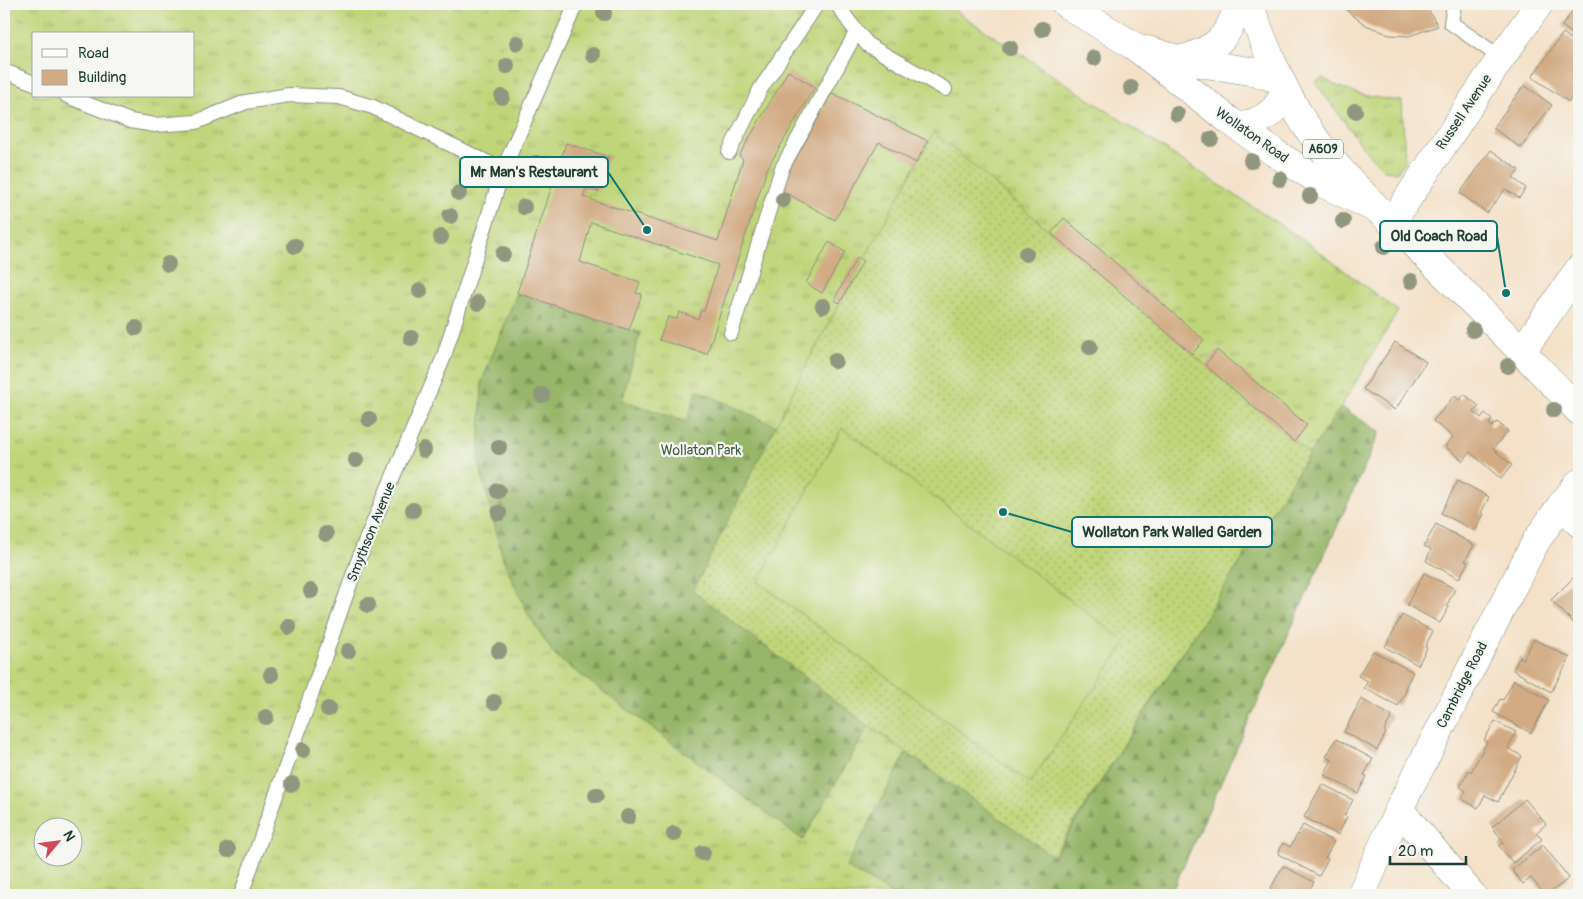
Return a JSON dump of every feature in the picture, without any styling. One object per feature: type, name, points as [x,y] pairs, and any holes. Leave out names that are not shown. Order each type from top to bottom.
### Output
[{"type":"street","name":"Wollaton Road","points":[[1066,4],[1134,46],[1239,127],[1324,184],[1385,216]]},
{"type":"street","points":[[1180,60],[1215,46],[1234,20],[1239,4]]},
{"type":"street","name":"Wollaton Road","points":[[1249,4],[1282,84],[1304,122],[1325,152],[1385,216],[1522,351],[1579,411]]},
{"type":"street","name":"Russell Avenue","points":[[1385,216],[1539,4]]},
{"type":"street","name":"Wollaton Road","points":[[1134,46],[1180,60],[1256,72],[1282,84]]},
{"type":"street","points":[[1239,127],[1256,122],[1277,108],[1282,99],[1282,84]]},
{"type":"street","points":[[1522,351],[1579,270]]},
{"type":"street","name":"Cambridge Road","points":[[1361,895],[1399,809],[1536,541],[1571,513],[1579,483]]},
{"type":"street","points":[[1399,809],[1472,895]]},
{"type":"lane","name":"Smythson Avenue","points":[[241,895],[363,547],[443,359],[503,170],[576,4]]},
{"type":"lane","points":[[729,152],[761,88],[817,4]]},
{"type":"lane","points":[[837,4],[868,45],[944,89]]},
{"type":"lane","points":[[1454,4],[1451,24],[1501,58]]},
{"type":"lane","points":[[730,333],[782,168],[857,31]]},
{"type":"lane","points":[[4,71],[32,82]]},
{"type":"lane","points":[[72,98],[130,121],[156,125],[196,122],[246,102],[289,94],[339,97],[373,107],[503,170]]},
{"type":"green space","name":"Wollaton Park","points":[[4,4],[945,4],[1306,242],[1398,311],[1341,407],[1380,432],[1170,895],[4,895]]},
{"type":"green space","points":[[1323,78],[1342,88],[1361,94],[1402,101],[1405,162],[1397,172],[1384,170],[1369,155],[1315,82]]},
{"type":"green space","points":[[934,132],[1309,454],[1053,856],[869,726],[693,591],[805,367]]},
{"type":"green space","points":[[517,293],[640,333],[622,400],[687,422],[697,390],[776,426],[694,591],[869,726],[803,840],[555,656],[528,614],[503,559],[479,462],[482,381]]},
{"type":"green space","points":[[1341,407],[1380,432],[1170,895],[894,895],[846,867],[907,752],[1054,856],[1309,454]]},
{"type":"green space","points":[[842,428],[1126,642],[1030,783],[758,582]]},
{"type":"building","points":[[1342,4],[1425,4],[1438,26],[1409,36],[1390,35],[1366,25],[1352,15]]},
{"type":"building","points":[[1577,4],[1579,4],[1579,39],[1562,26]]},
{"type":"building","points":[[1563,33],[1579,45],[1579,69],[1575,74],[1579,77],[1579,88],[1569,102],[1532,77]]},
{"type":"building","points":[[788,71],[815,87],[767,169],[707,354],[659,340],[668,317],[677,319],[679,312],[698,319],[701,310],[704,311],[718,265],[591,222],[580,262],[640,282],[636,293],[642,294],[629,330],[517,293],[566,143],[609,157],[598,192],[586,188],[583,197],[718,241],[743,159],[739,156]]},
{"type":"building","points":[[1524,85],[1552,105],[1521,148],[1493,128]]},
{"type":"building","points":[[832,93],[928,141],[916,163],[879,142],[835,220],[779,189]]},
{"type":"building","points":[[1491,150],[1519,170],[1513,178],[1526,188],[1519,198],[1505,189],[1487,213],[1460,193]]},
{"type":"building","points":[[1064,218],[1204,340],[1192,354],[1051,233]]},
{"type":"building","points":[[829,242],[845,252],[822,293],[806,283]]},
{"type":"building","points":[[857,257],[863,261],[840,303],[834,300]]},
{"type":"building","points":[[1395,342],[1426,362],[1395,410],[1363,389]]},
{"type":"building","points":[[1217,350],[1307,425],[1294,442],[1205,365]]},
{"type":"building","points":[[1464,394],[1479,406],[1474,412],[1481,418],[1485,413],[1492,419],[1489,424],[1492,427],[1497,422],[1508,431],[1493,449],[1512,465],[1501,479],[1470,452],[1463,461],[1445,446],[1453,437],[1433,421],[1454,396],[1460,400]]},
{"type":"building","points":[[1458,480],[1489,497],[1481,513],[1484,514],[1475,531],[1441,513]]},
{"type":"building","points":[[1436,524],[1474,545],[1465,561],[1468,562],[1459,579],[1426,561],[1431,549],[1424,546]]},
{"type":"building","points":[[1424,573],[1455,589],[1447,605],[1449,607],[1440,623],[1407,605]]},
{"type":"building","points":[[1575,576],[1579,580],[1579,628],[1551,600]]},
{"type":"building","points":[[1402,615],[1433,631],[1418,665],[1385,647]]},
{"type":"building","points":[[1534,639],[1570,658],[1551,692],[1513,670],[1520,657],[1523,659]]},
{"type":"building","points":[[1373,651],[1413,672],[1398,706],[1364,688],[1368,681],[1358,676]]},
{"type":"building","points":[[1514,680],[1549,700],[1531,733],[1493,712],[1500,699],[1503,700]]},
{"type":"building","points":[[1361,699],[1392,716],[1377,750],[1344,732]]},
{"type":"building","points":[[1495,721],[1516,732],[1508,748],[1522,756],[1498,802],[1485,795],[1478,808],[1462,799],[1466,791],[1460,787],[1469,770],[1471,772],[1487,742],[1484,740]]},
{"type":"building","points":[[1336,739],[1373,759],[1364,775],[1367,776],[1358,793],[1324,775],[1332,760],[1326,757]]},
{"type":"building","points":[[1322,784],[1353,800],[1344,816],[1347,817],[1338,835],[1304,817]]},
{"type":"building","points":[[1525,799],[1546,824],[1536,833],[1542,839],[1513,863],[1499,846],[1504,842],[1492,827]]},
{"type":"building","points":[[1303,825],[1334,842],[1325,858],[1328,859],[1319,876],[1278,854],[1283,843],[1290,847]]},
{"type":"building","points":[[1543,845],[1569,878],[1547,895],[1531,878],[1523,884],[1512,870]]},
{"type":"building","points":[[1283,866],[1314,882],[1307,895],[1267,895]]},
{"type":"place","name":"Mr Man's Restaurant","points":[[647,230]]},
{"type":"place","name":"Old Coach Road","points":[[1506,293]]},
{"type":"place","name":"Wollaton Park Walled Garden","points":[[1003,512]]}]
